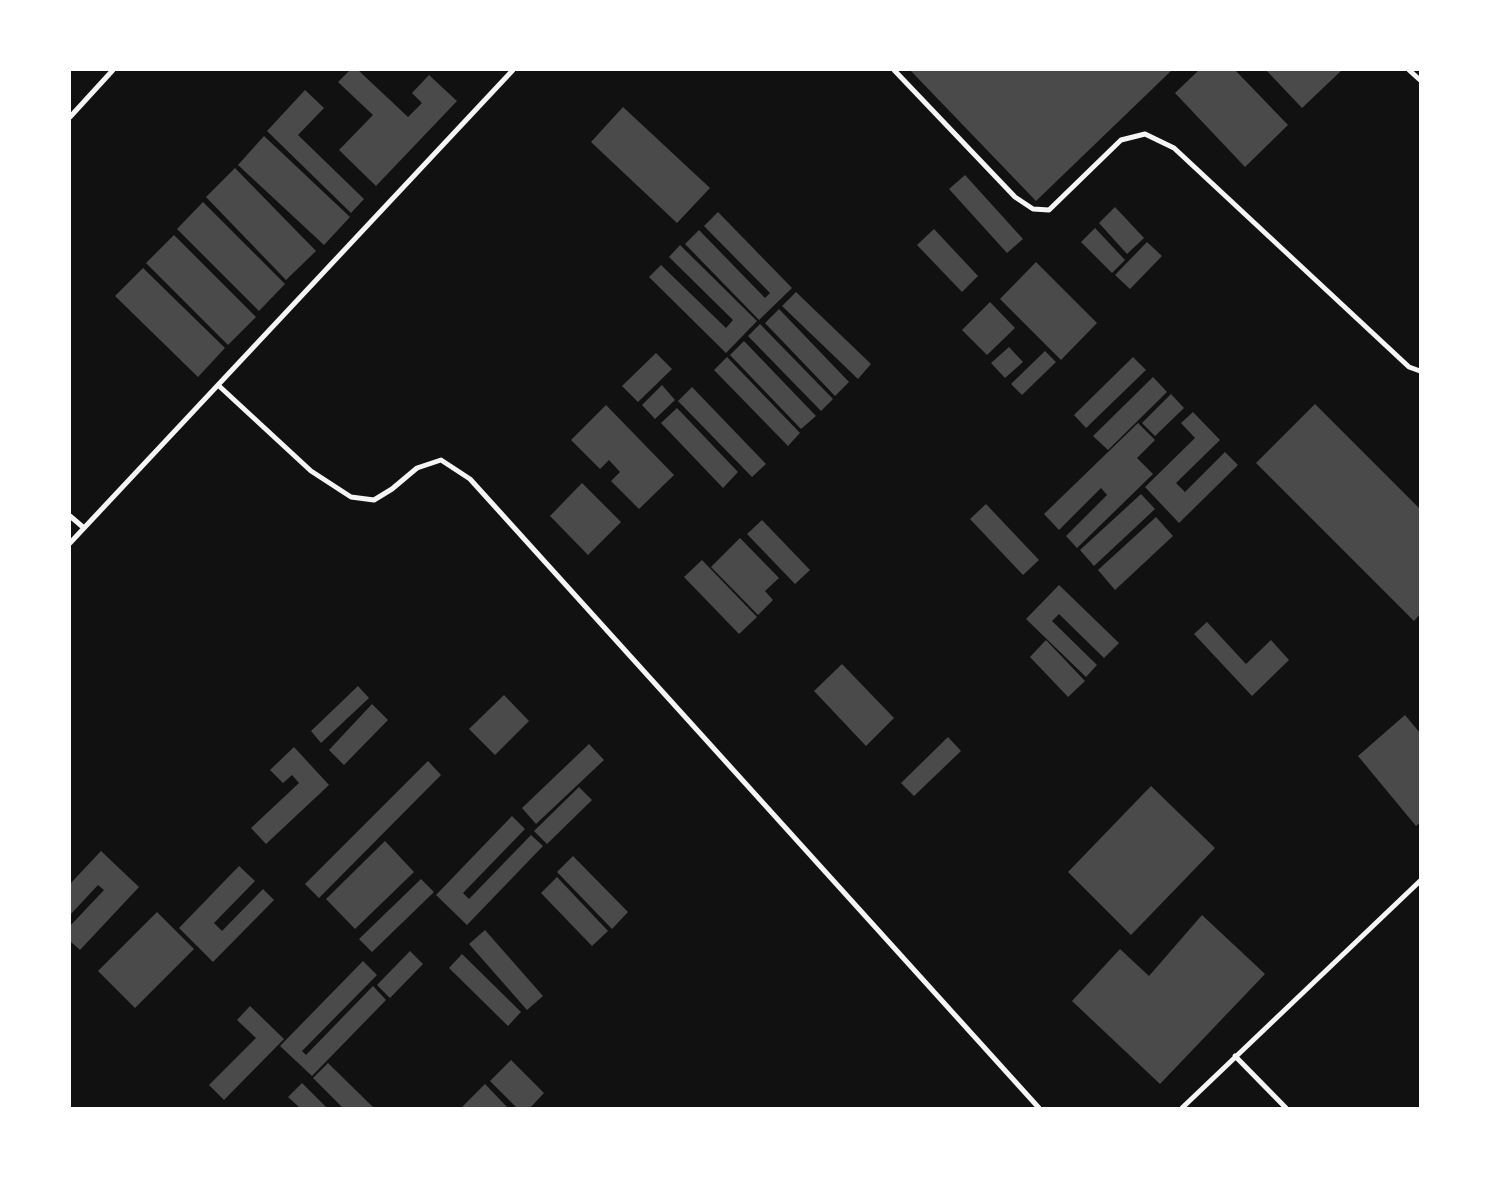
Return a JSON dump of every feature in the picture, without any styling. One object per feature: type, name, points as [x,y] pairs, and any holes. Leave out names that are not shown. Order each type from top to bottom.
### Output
[{"type":"street","points":[[70,117],[113,70]]},
{"type":"street","points":[[70,544],[513,70]]},
{"type":"street","points":[[894,70],[1015,197],[1033,209],[1049,210],[1121,140],[1145,134],[1174,148],[1410,367],[1420,371]]},
{"type":"street","points":[[1410,70],[1420,80]]},
{"type":"street","points":[[218,385],[311,471],[352,498],[374,500],[392,489],[417,468],[441,460],[470,479],[1039,1108]]},
{"type":"street","points":[[70,516],[84,528]]},
{"type":"street","points":[[1182,1108],[1420,881]]},
{"type":"street","points":[[1235,1056],[1286,1108]]},
{"type":"building","points":[[350,70],[358,70],[408,117],[422,103],[412,93],[429,75],[457,101],[376,186],[339,150],[373,115],[338,82]]},
{"type":"building","points":[[910,70],[1172,70],[1036,201]]},
{"type":"building","points":[[1199,70],[1235,70],[1288,125],[1245,167],[1175,93]]},
{"type":"building","points":[[1266,70],[1342,70],[1302,108]]},
{"type":"building","points":[[305,90],[324,108],[298,135],[364,199],[351,213],[267,131]]},
{"type":"building","points":[[623,107],[710,188],[677,223],[591,142]]},
{"type":"building","points":[[264,136],[350,217],[324,245],[238,165]]},
{"type":"building","points":[[235,168],[316,251],[286,280],[206,197]]},
{"type":"building","points":[[965,175],[1023,239],[1007,253],[949,189]]},
{"type":"building","points":[[203,202],[285,284],[259,311],[177,229]]},
{"type":"building","points":[[1115,207],[1144,238],[1127,254],[1099,223]]},
{"type":"building","points":[[718,212],[792,288],[759,320],[685,244],[699,230],[765,298],[770,293],[704,226]]},
{"type":"building","points":[[1095,228],[1125,260],[1112,273],[1081,242]]},
{"type":"building","points":[[934,229],[978,276],[962,292],[917,245]]},
{"type":"building","points":[[174,235],[256,317],[228,345],[146,263]]},
{"type":"building","points":[[1147,242],[1162,256],[1130,289],[1115,275]]},
{"type":"building","points":[[680,245],[757,321],[726,353],[649,277],[661,265],[726,328],[733,320],[669,257]]},
{"type":"building","points":[[1036,262],[1097,323],[1061,360],[1000,299]]},
{"type":"building","points":[[143,268],[225,348],[198,377],[115,296]]},
{"type":"building","points":[[796,292],[871,364],[858,379],[782,306]]},
{"type":"building","points":[[990,302],[1015,328],[987,355],[962,330]]},
{"type":"building","points":[[779,309],[849,382],[835,396],[765,323]]},
{"type":"building","points":[[760,324],[833,399],[821,411],[748,336]]},
{"type":"building","points":[[744,341],[816,416],[801,429],[730,355]]},
{"type":"building","points":[[1009,347],[1023,362],[1005,378],[991,363]]},
{"type":"building","points":[[1045,351],[1056,362],[1022,395],[1011,384]]},
{"type":"building","points":[[656,353],[672,369],[638,402],[622,386]]},
{"type":"building","points":[[727,357],[800,433],[788,446],[714,370]]},
{"type":"building","points":[[1133,357],[1146,370],[1086,428],[1074,415]]},
{"type":"building","points":[[1153,377],[1167,392],[1108,450],[1093,436]]},
{"type":"building","points":[[662,385],[675,400],[655,419],[642,405]]},
{"type":"building","points":[[692,387],[766,464],[752,477],[678,401]]},
{"type":"building","points":[[1171,394],[1184,408],[1155,436],[1142,423]]},
{"type":"building","points":[[1315,404],[1420,509],[1420,614],[1414,621],[1256,463]]},
{"type":"building","points":[[606,405],[674,475],[639,509],[611,481],[620,472],[609,460],[600,469],[571,440]]},
{"type":"building","points":[[677,408],[738,472],[723,488],[661,423]]},
{"type":"building","points":[[1193,412],[1220,440],[1176,483],[1185,492],[1225,452],[1238,465],[1179,523],[1145,487],[1195,438],[1181,423]]},
{"type":"building","points":[[1138,423],[1155,440],[1137,458],[1153,474],[1077,548],[1066,536],[1107,495],[1101,488],[1059,530],[1044,514]]},
{"type":"building","points":[[582,483],[621,522],[588,555],[550,516]]},
{"type":"building","points":[[1141,494],[1155,509],[1094,566],[1080,550]]},
{"type":"building","points":[[986,504],[1039,560],[1023,575],[970,519]]},
{"type":"building","points":[[1156,517],[1173,536],[1115,590],[1098,570]]},
{"type":"building","points":[[762,520],[810,570],[795,584],[747,534]]},
{"type":"building","points":[[740,538],[779,578],[765,591],[773,600],[758,615],[711,567]]},
{"type":"building","points":[[702,560],[757,617],[739,634],[684,577]]},
{"type":"building","points":[[1059,585],[1119,643],[1104,658],[1059,614],[1052,621],[1097,665],[1086,677],[1026,619]]},
{"type":"building","points":[[1207,622],[1246,664],[1271,640],[1289,660],[1252,696],[1194,634]]},
{"type":"building","points":[[1046,640],[1085,681],[1068,697],[1030,657]]},
{"type":"building","points":[[842,664],[894,718],[866,746],[814,691]]},
{"type":"building","points":[[358,686],[369,698],[321,743],[311,731]]},
{"type":"building","points":[[504,695],[529,721],[495,755],[469,729]]},
{"type":"building","points":[[372,704],[388,720],[344,765],[329,750]]},
{"type":"building","points":[[1405,715],[1420,733],[1420,823],[1416,826],[1358,756]]},
{"type":"building","points":[[948,737],[961,751],[914,796],[901,783]]},
{"type":"building","points":[[589,744],[604,760],[536,824],[522,808]]},
{"type":"building","points":[[294,747],[329,785],[266,844],[251,828],[299,783],[292,775],[283,783],[270,770]]},
{"type":"building","points":[[428,761],[441,775],[319,898],[305,884]]},
{"type":"building","points":[[1151,786],[1215,848],[1131,935],[1068,872]]},
{"type":"building","points":[[579,787],[592,800],[547,844],[534,831]]},
{"type":"building","points":[[512,816],[525,829],[463,893],[469,899],[531,835],[543,846],[467,925],[436,895]]},
{"type":"building","points":[[385,841],[414,872],[355,929],[326,899]]},
{"type":"building","points":[[101,851],[139,887],[80,950],[70,941],[70,926],[104,890],[98,885],[70,915],[70,884]]},
{"type":"building","points":[[573,856],[628,912],[612,929],[557,872]]},
{"type":"building","points":[[239,866],[255,881],[214,923],[222,931],[263,889],[274,900],[213,962],[179,928]]},
{"type":"building","points":[[557,877],[608,931],[592,946],[541,893]]},
{"type":"building","points":[[421,879],[434,892],[372,952],[359,939]]},
{"type":"building","points":[[157,912],[194,949],[135,1008],[98,971]]},
{"type":"building","points":[[1202,915],[1265,974],[1160,1084],[1072,1001],[1120,949],[1149,976]]},
{"type":"building","points":[[485,930],[543,996],[527,1010],[469,944]]},
{"type":"building","points":[[410,951],[423,964],[390,998],[377,985]]},
{"type":"building","points":[[462,954],[521,1012],[508,1026],[449,968]]},
{"type":"building","points":[[363,961],[377,975],[302,1051],[306,1055],[373,986],[386,1000],[312,1076],[280,1046]]},
{"type":"building","points":[[250,1006],[284,1039],[224,1100],[209,1085],[256,1038],[237,1020]]},
{"type":"building","points":[[511,1060],[544,1093],[530,1108],[517,1108],[490,1081]]},
{"type":"building","points":[[328,1063],[374,1108],[343,1108],[313,1078]]},
{"type":"building","points":[[302,1083],[327,1108],[300,1108],[288,1097]]},
{"type":"building","points":[[485,1084],[508,1108],[461,1108]]}]
